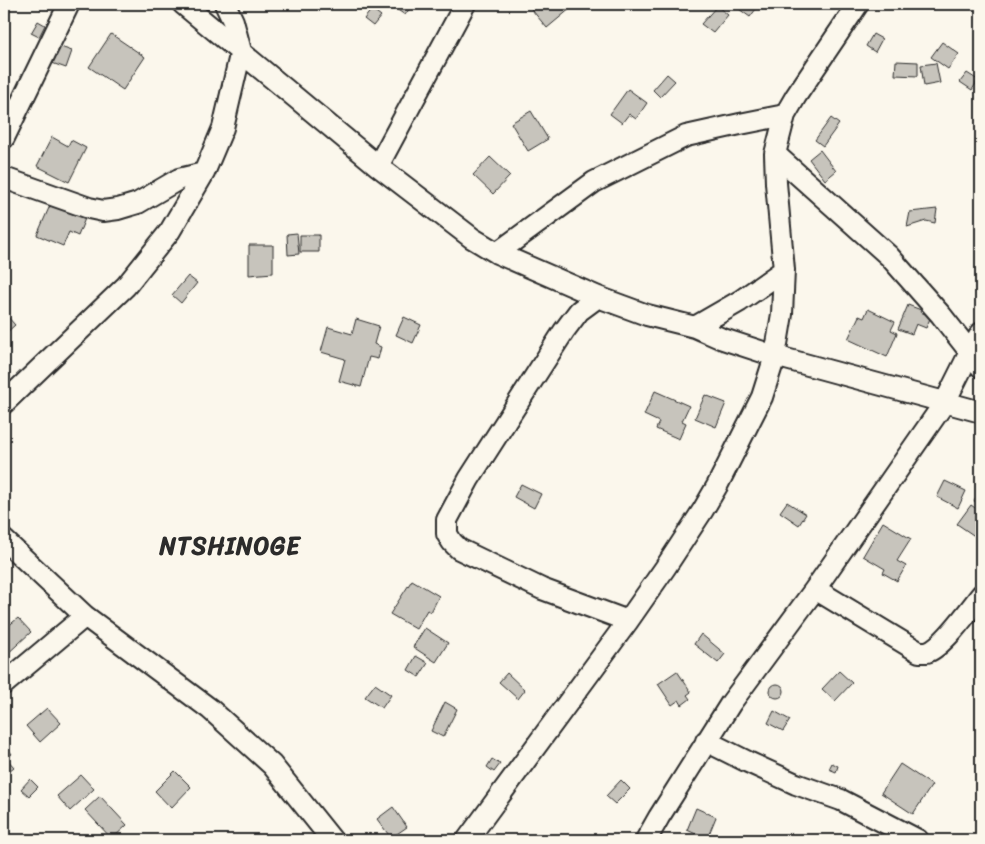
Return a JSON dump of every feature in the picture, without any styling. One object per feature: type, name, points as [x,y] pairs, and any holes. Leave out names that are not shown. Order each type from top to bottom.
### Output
[{"type":"street","points":[[4,138],[69,4]]},
{"type":"street","points":[[183,4],[378,166],[472,238],[497,253],[598,297],[647,315],[696,327],[720,338],[775,356],[981,412]]},
{"type":"street","points":[[4,403],[126,286],[170,230],[204,173],[223,128],[241,51],[226,4]]},
{"type":"street","points":[[378,166],[465,4]]},
{"type":"street","points":[[467,840],[628,621],[698,518],[762,396],[775,356],[782,314],[784,270],[775,154],[785,115],[858,4]]},
{"type":"street","points":[[497,253],[594,182],[686,136],[785,115]]},
{"type":"street","points":[[775,154],[888,256],[942,315],[976,359]]},
{"type":"street","points":[[4,178],[89,208],[103,211],[138,203],[179,179],[204,173]]},
{"type":"street","points":[[696,327],[740,301],[784,270]]},
{"type":"street","points":[[598,297],[579,312],[537,372],[469,479],[447,520],[447,534],[459,549],[542,589],[628,621]]},
{"type":"street","points":[[646,840],[658,817],[731,704],[815,589],[976,359],[981,333]]},
{"type":"street","points":[[4,540],[85,616],[210,709],[272,765],[332,840]]},
{"type":"street","points":[[815,589],[919,652],[927,652],[936,647],[959,624],[981,595]]},
{"type":"street","points":[[4,684],[85,616]]},
{"type":"street","points":[[706,741],[796,784],[841,800],[918,840]]},
{"type":"building","points":[[389,4],[413,4],[405,15]]},
{"type":"building","points":[[527,4],[568,4],[571,8],[547,28]]},
{"type":"building","points":[[732,4],[757,4],[759,5],[750,17]]},
{"type":"building","points":[[717,6],[728,15],[713,33],[701,24]]},
{"type":"building","points":[[372,9],[381,16],[373,26],[364,19]]},
{"type":"building","points":[[38,21],[45,25],[39,37],[31,33]]},
{"type":"building","points":[[111,34],[145,57],[123,90],[89,67]]},
{"type":"building","points":[[873,34],[882,39],[875,52],[866,46]]},
{"type":"building","points":[[942,42],[959,54],[948,69],[931,57]]},
{"type":"building","points":[[58,46],[72,51],[66,68],[52,63]]},
{"type":"building","points":[[896,61],[918,62],[918,76],[895,75]]},
{"type":"building","points":[[936,63],[940,83],[924,86],[921,65]]},
{"type":"building","points":[[967,73],[978,80],[972,90],[960,82]]},
{"type":"building","points":[[667,74],[675,81],[660,97],[653,90]]},
{"type":"building","points":[[628,89],[647,103],[636,119],[629,114],[622,123],[610,114]]},
{"type":"building","points":[[531,111],[548,139],[528,151],[511,123]]},
{"type":"building","points":[[831,118],[839,124],[823,146],[815,140]]},
{"type":"building","points":[[52,137],[68,146],[71,140],[86,148],[69,182],[37,166]]},
{"type":"building","points":[[820,150],[836,171],[825,180],[809,159]]},
{"type":"building","points":[[490,157],[510,176],[493,194],[473,175]]},
{"type":"building","points":[[52,201],[86,216],[78,236],[69,232],[63,246],[37,235]]},
{"type":"building","points":[[937,209],[935,223],[926,221],[907,227],[910,212]]},
{"type":"building","points":[[297,233],[299,254],[288,255],[287,234]]},
{"type":"building","points":[[300,235],[319,235],[319,252],[300,252]]},
{"type":"building","points":[[249,245],[273,245],[273,273],[249,275]]},
{"type":"building","points":[[188,276],[197,283],[181,303],[172,295]]},
{"type":"building","points":[[908,305],[931,316],[926,328],[916,324],[912,334],[898,329]]},
{"type":"building","points":[[868,309],[895,322],[891,330],[897,333],[887,357],[848,339],[859,316],[864,318]]},
{"type":"building","points":[[7,316],[15,325],[6,333],[4,331],[4,320]]},
{"type":"building","points":[[404,317],[421,325],[413,343],[396,335]]},
{"type":"building","points":[[356,319],[379,326],[374,344],[381,347],[378,359],[369,357],[361,387],[339,381],[345,359],[321,352],[328,327],[352,334]]},
{"type":"building","points":[[655,391],[689,406],[682,421],[686,423],[679,439],[656,429],[659,422],[644,415]]},
{"type":"building","points":[[705,395],[726,403],[716,427],[695,418]]},
{"type":"building","points":[[945,481],[966,491],[958,508],[937,497]]},
{"type":"building","points":[[521,484],[541,494],[534,508],[514,497]]},
{"type":"building","points":[[981,491],[981,505],[974,501]]},
{"type":"building","points":[[787,502],[806,514],[799,525],[780,512]]},
{"type":"building","points":[[971,505],[981,512],[981,537],[979,539],[957,524]]},
{"type":"building","points":[[883,522],[911,539],[897,561],[906,566],[897,581],[883,573],[885,569],[863,556]]},
{"type":"building","points":[[412,580],[439,596],[431,612],[427,610],[416,629],[390,614]]},
{"type":"building","points":[[18,618],[31,632],[4,657],[4,623],[7,627]]},
{"type":"building","points":[[425,628],[448,643],[436,662],[413,647]]},
{"type":"building","points":[[701,634],[725,654],[718,663],[694,644]]},
{"type":"building","points":[[416,656],[428,663],[419,677],[408,670]]},
{"type":"building","points":[[677,671],[691,692],[687,695],[690,699],[682,705],[679,700],[672,705],[658,684]]},
{"type":"building","points":[[839,671],[852,683],[835,701],[822,689]]},
{"type":"building","points":[[507,673],[525,690],[518,699],[499,682]]},
{"type":"building","points":[[375,684],[391,695],[382,708],[365,697]]},
{"type":"building","points":[[774,684],[780,684],[784,691],[780,698],[774,698],[770,694],[770,688]]},
{"type":"building","points":[[445,702],[457,709],[443,737],[431,731]]},
{"type":"building","points":[[47,708],[61,723],[40,742],[26,726]]},
{"type":"building","points":[[774,711],[790,720],[783,731],[768,723]]},
{"type":"building","points":[[4,744],[12,754],[6,758],[14,767],[4,775]]},
{"type":"building","points":[[492,759],[500,764],[494,772],[487,767]]},
{"type":"building","points":[[832,763],[838,766],[836,772],[829,769]]},
{"type":"building","points":[[900,764],[932,785],[913,814],[881,793]]},
{"type":"building","points":[[175,771],[191,787],[171,808],[155,791]]},
{"type":"building","points":[[81,775],[94,789],[70,811],[57,796]]},
{"type":"building","points":[[30,779],[38,787],[29,796],[21,789]]},
{"type":"building","points":[[621,780],[630,789],[615,804],[606,796]]},
{"type":"building","points":[[100,796],[127,825],[112,839],[85,810]]},
{"type":"building","points":[[393,807],[407,827],[391,838],[377,819]]},
{"type":"building","points":[[696,808],[716,817],[707,839],[687,830]]},
{"type":"district","name":"NTSHINOGE","points":[[230,546]]}]
